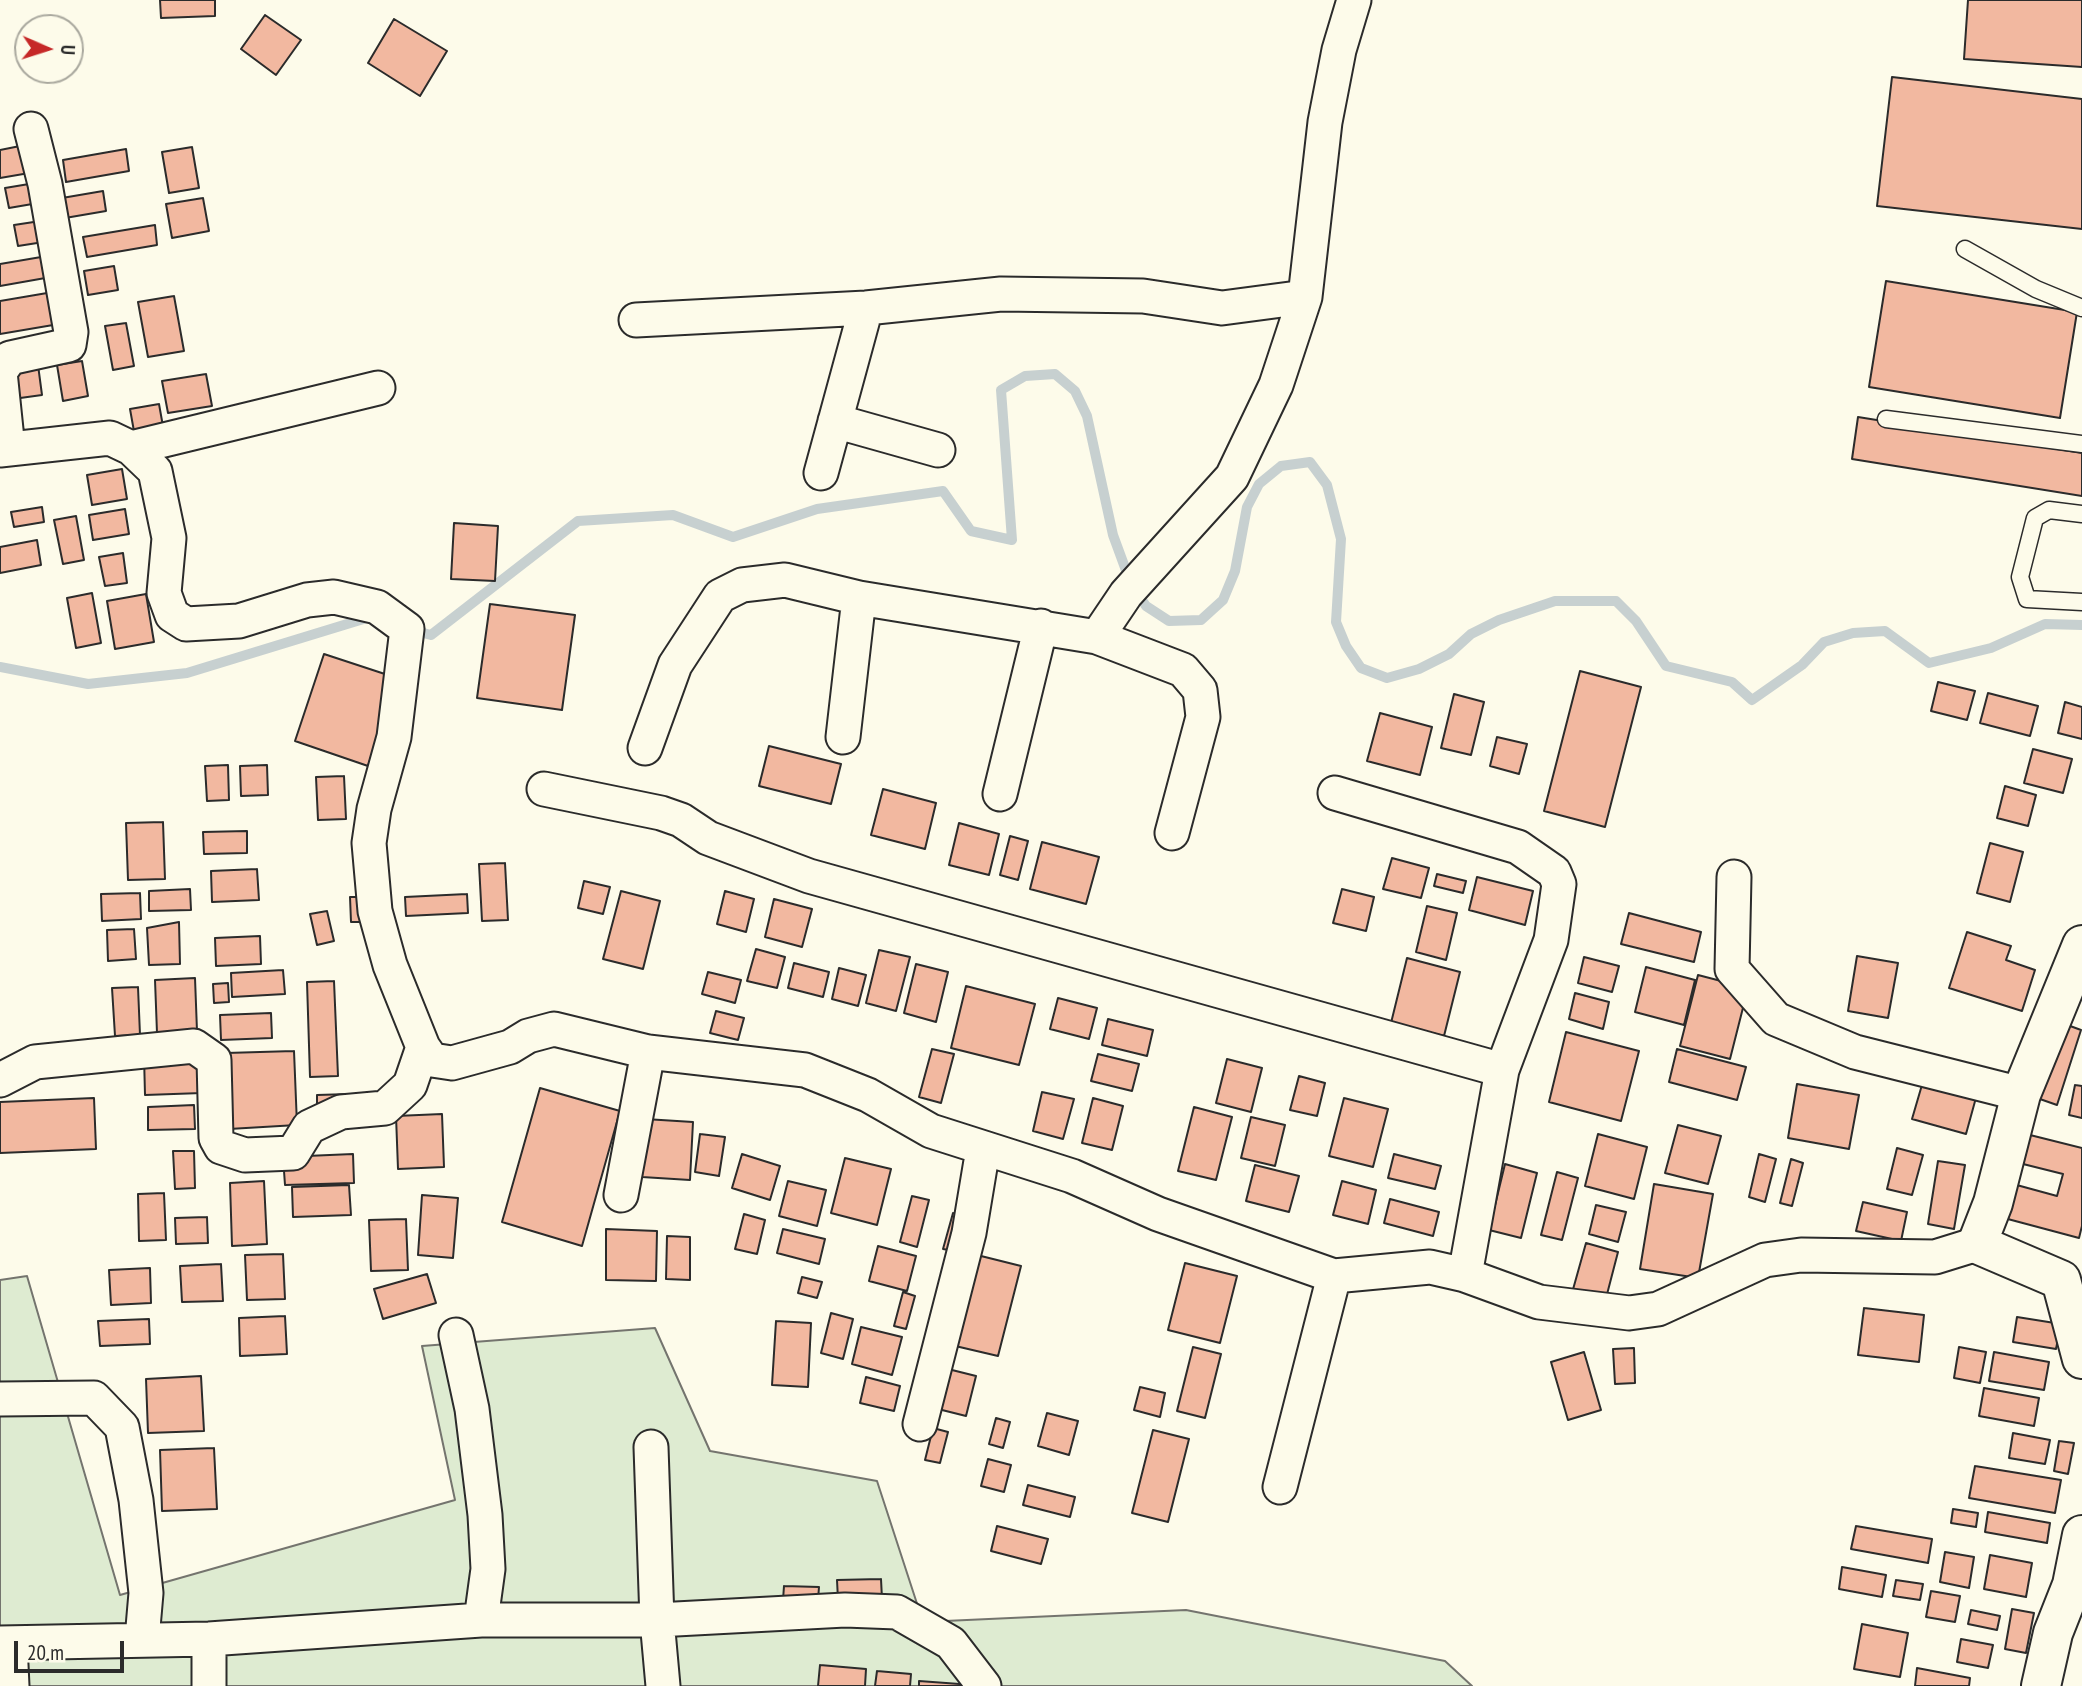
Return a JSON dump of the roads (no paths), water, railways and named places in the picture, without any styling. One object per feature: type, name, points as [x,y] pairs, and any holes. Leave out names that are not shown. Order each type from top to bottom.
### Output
[{"type":"street","points":[[1097,637],[1126,594],[1232,477],[1276,385],[1306,297],[1325,121],[1342,39],[1354,0]]},
{"type":"street","points":[[31,129],[46,184],[71,332],[69,345],[10,358],[0,372],[4,450],[110,438],[131,448],[155,471],[169,538],[164,593],[172,615],[186,624],[239,621],[307,600],[334,597],[377,607],[407,629],[394,737],[374,809],[369,843],[375,911],[390,965],[423,1047],[432,1060],[452,1063],[510,1047],[528,1036],[554,1029],[648,1052],[805,1070],[868,1095],[931,1130],[1072,1177],[1158,1214],[1334,1276],[1430,1267],[1465,1275],[1539,1302],[1629,1313],[1658,1309],[1765,1260],[1801,1255],[1935,1256],[1977,1244],[2071,1282],[2082,1359]]},
{"type":"street","points":[[636,320],[866,308],[1001,294],[1143,296],[1222,308],[1306,297]]},
{"type":"street","points":[[821,473],[866,308]]},
{"type":"street","points":[[131,448],[378,388]]},
{"type":"street","points":[[835,421],[937,450]]},
{"type":"street","points":[[645,748],[675,665],[720,596],[743,585],[785,580],[859,598],[1097,637],[1183,670],[1200,690],[1203,717],[1172,833]]},
{"type":"street","points":[[843,737],[859,598]]},
{"type":"street","points":[[1000,794],[1041,626]]},
{"type":"street","points":[[544,789],[661,813],[681,820],[708,838],[809,876],[1502,1070]]},
{"type":"street","points":[[1335,793],[1518,847],[1554,872],[1559,884],[1552,940],[1502,1070],[1465,1275]]},
{"type":"street","points":[[1734,877],[1732,969],[1776,1019],[1855,1052],[2021,1094]]},
{"type":"street","points":[[1977,1244],[1993,1203],[2021,1094],[2082,945]]},
{"type":"street","points":[[0,1080],[35,1062],[194,1046],[214,1060],[216,1138],[222,1147],[245,1154],[293,1153],[309,1127],[341,1112],[385,1108],[410,1085],[423,1047]]},
{"type":"street","points":[[621,1195],[648,1052]]},
{"type":"street","points":[[920,1424],[969,1233],[983,1149]]},
{"type":"street","points":[[1280,1487],[1334,1276]]},
{"type":"street","points":[[456,1335],[472,1409],[484,1502],[488,1569],[481,1620]]},
{"type":"street","points":[[0,1399],[94,1398],[122,1427],[136,1500],[146,1593],[142,1640]]},
{"type":"street","points":[[651,1447],[657,1620],[663,1686]]},
{"type":"street","points":[[2041,1686],[2053,1633],[2077,1586],[2082,1535]]},
{"type":"street","points":[[12,1686],[5,1643],[209,1639],[481,1620],[657,1620],[845,1610],[897,1612],[951,1643],[984,1686]]},
{"type":"street","points":[[209,1639],[209,1686]]},
{"type":"lane","points":[[1965,249],[2036,289],[2082,308]]},
{"type":"lane","points":[[1886,419],[2082,443]]},
{"type":"lane","points":[[2082,514],[2049,510],[2035,518],[2020,577],[2027,599],[2082,602]]},
{"type":"waterway","points":[[412,630],[431,635],[578,521],[673,515],[733,537],[817,509],[943,491],[971,531],[1012,540],[1001,390],[1025,376],[1055,374],[1075,391],[1087,416],[1113,535],[1131,584],[1146,606],[1169,621],[1201,620],[1223,600],[1235,571],[1247,507],[1259,484],[1281,466],[1310,462],[1327,485],[1341,539],[1336,622],[1346,646],[1361,668],[1387,678],[1419,669],[1449,654],[1471,634],[1499,620],[1555,601],[1616,601],[1636,621],[1666,666],[1732,682],[1752,700],[1802,665],[1824,642],[1853,633],[1885,631],[1929,663],[1991,648],[2045,624],[2082,625]]},
{"type":"waterway","points":[[0,667],[88,684],[187,673],[370,617]]}]
